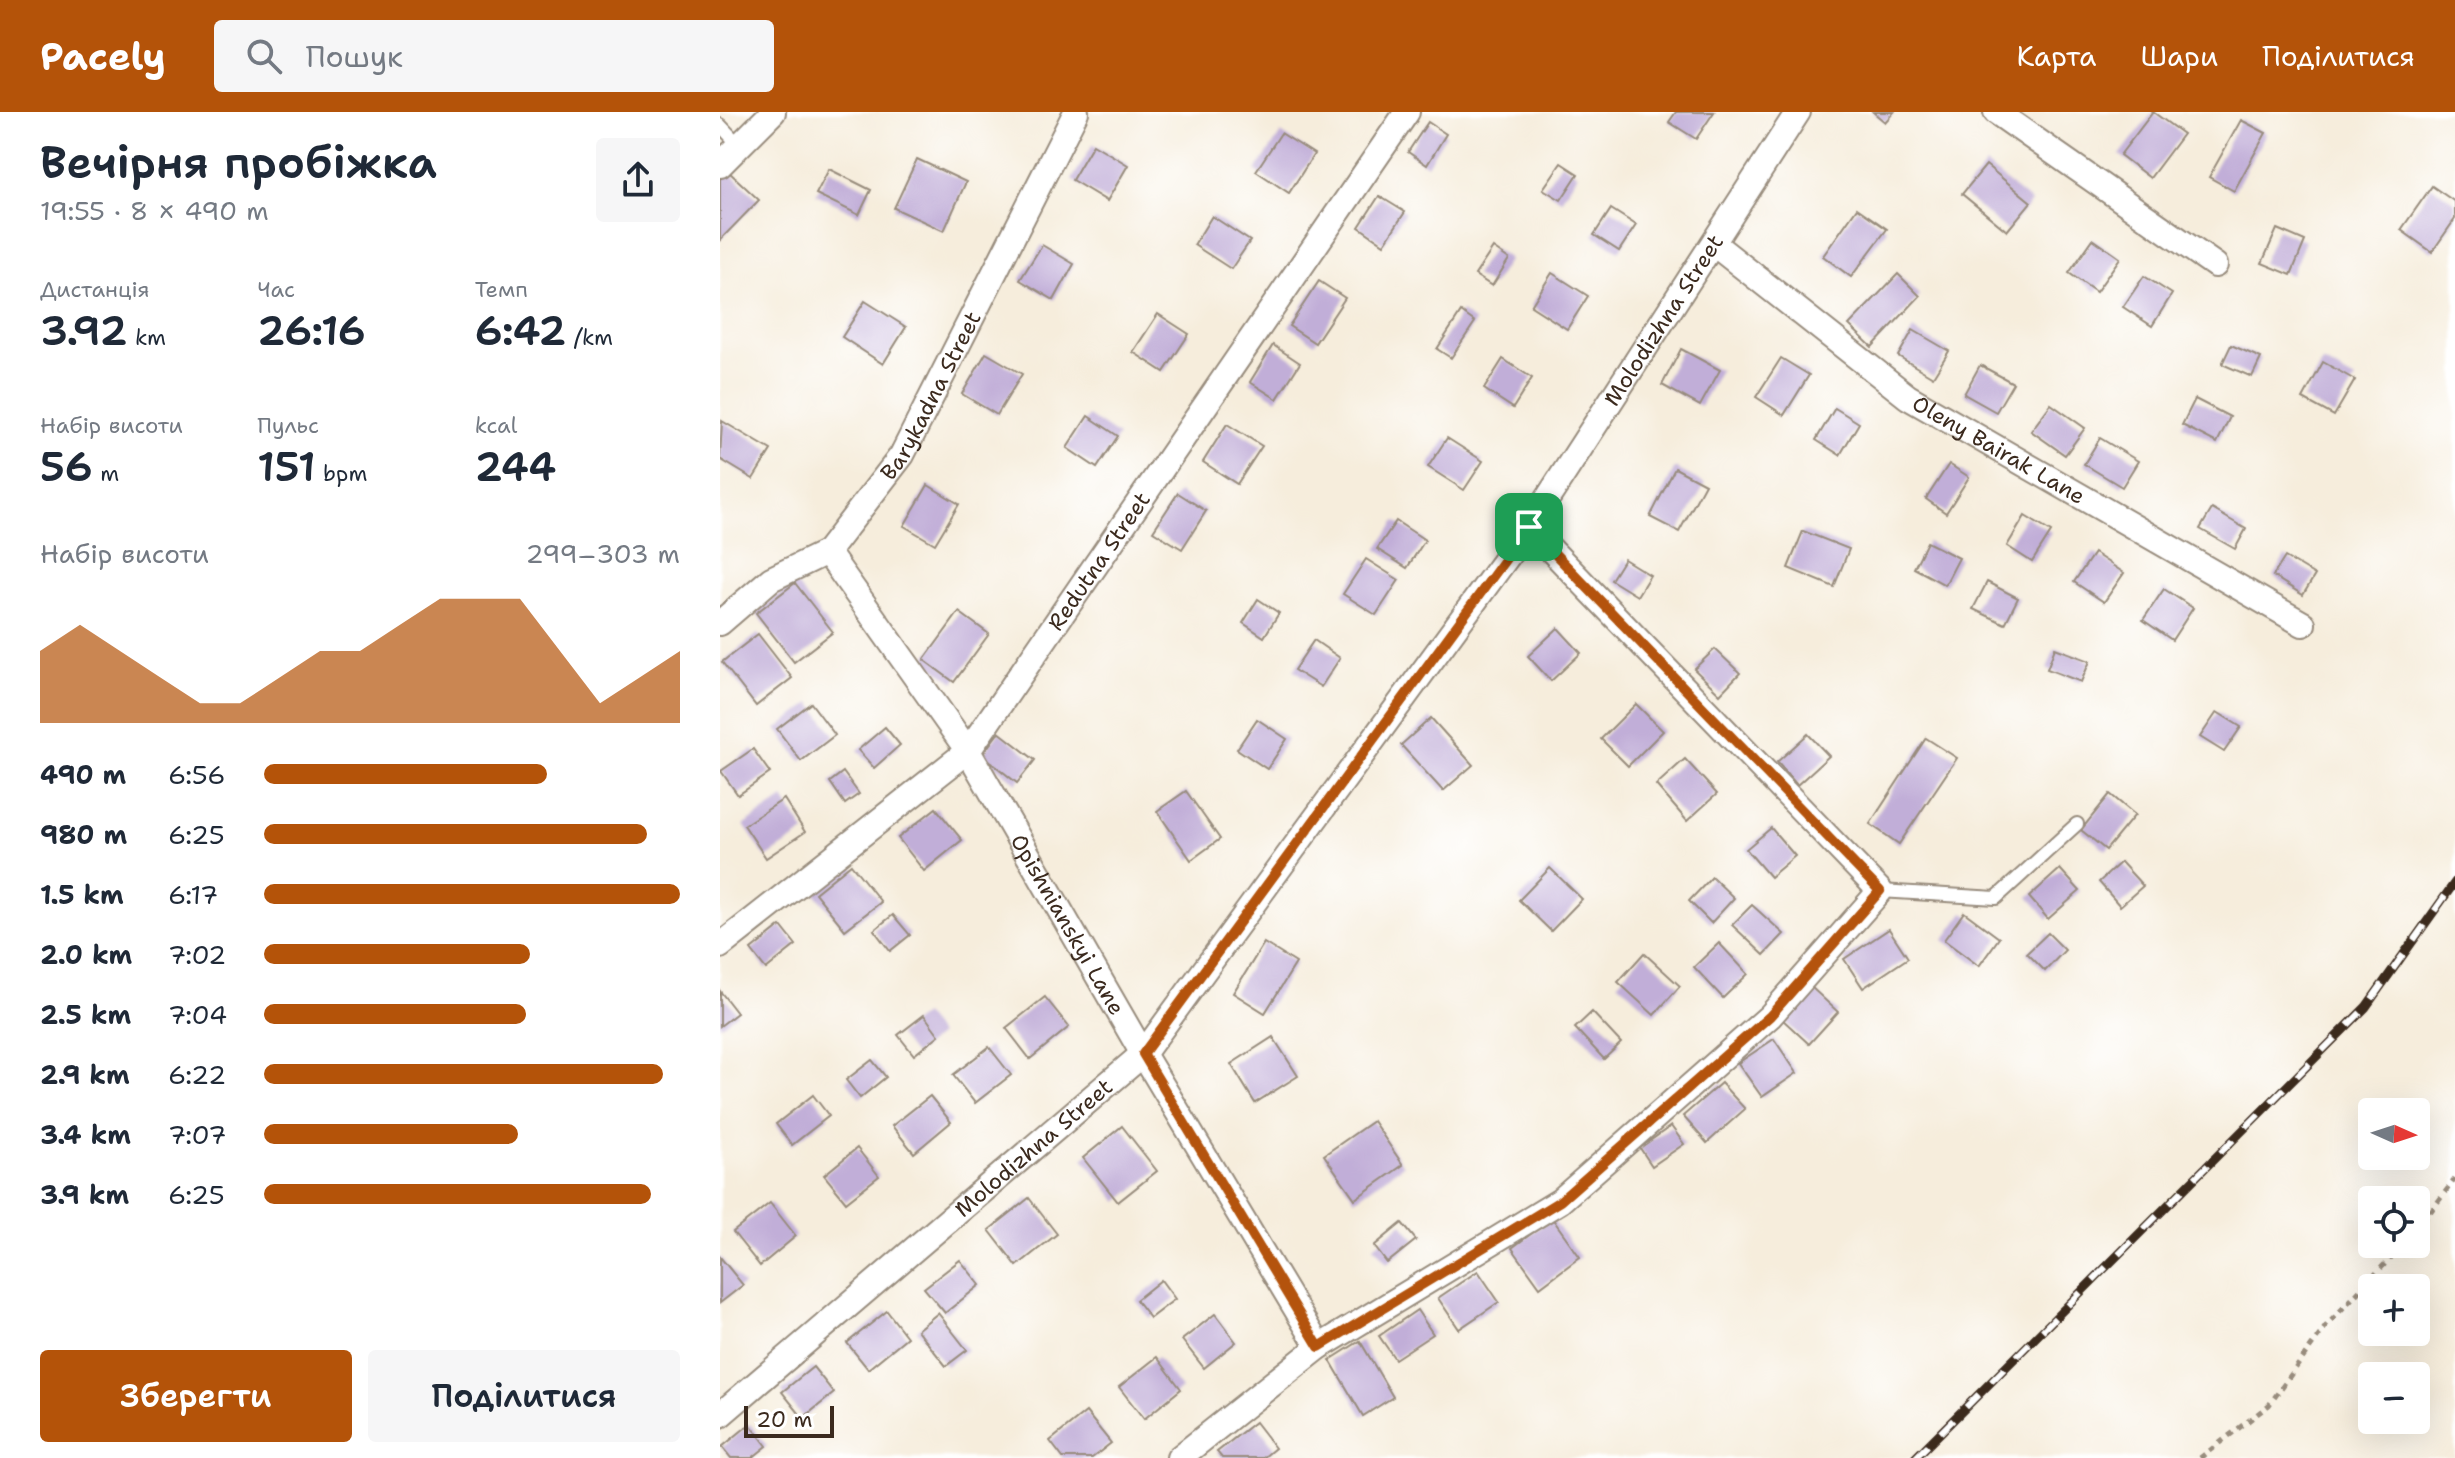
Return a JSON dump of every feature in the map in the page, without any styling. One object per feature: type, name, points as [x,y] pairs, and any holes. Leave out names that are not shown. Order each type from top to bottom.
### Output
[{"type":"street","points":[[720,165],[773,112]]},
{"type":"street","name":"Barykadna Street","points":[[720,623],[771,579],[827,552],[902,455],[1076,112]]},
{"type":"street","name":"Redutna Street","points":[[720,946],[968,751],[1407,112]]},
{"type":"street","name":"Molodizhna Street","points":[[720,1415],[1143,1054],[1529,527],[1798,112]]},
{"type":"street","points":[[1996,112],[2215,265]]},
{"type":"street","name":"Oleny Bairak Lane","points":[[1714,244],[1908,397],[2303,624]]},
{"type":"street","points":[[1179,1458],[1319,1347],[1560,1201],[1770,1016],[1880,891],[1529,527]]},
{"type":"street","name":"Opishnianskyi Lane","points":[[827,552],[968,751],[1143,1054],[1319,1347]]},
{"type":"lane","points":[[720,125],[740,146]]},
{"type":"lane","points":[[1880,891],[1996,898],[2077,824]]},
{"type":"path","points":[[2430,1212],[2455,1179]]},
{"type":"path","points":[[2200,1458],[2269,1405],[2326,1326],[2391,1258]]},
{"type":"building","points":[[1676,112],[1714,112],[1696,139],[1669,122]]},
{"type":"building","points":[[1873,112],[1894,112],[1885,122]]},
{"type":"building","points":[[2153,112],[2183,134],[2150,178],[2120,155]]},
{"type":"building","points":[[2241,120],[2266,133],[2234,191],[2209,177]]},
{"type":"building","points":[[1428,122],[1446,134],[1427,165],[1408,152]]},
{"type":"building","points":[[1281,133],[1314,154],[1289,193],[1256,171]]},
{"type":"building","points":[[1093,144],[1128,165],[1107,201],[1072,180]]},
{"type":"building","points":[[917,159],[966,182],[944,231],[894,208]]},
{"type":"building","points":[[1561,163],[1578,174],[1561,200],[1543,189]]},
{"type":"building","points":[[1986,165],[2031,202],[2007,231],[1962,194]]},
{"type":"building","points":[[829,169],[871,190],[859,215],[816,194]]},
{"type":"building","points":[[728,171],[759,200],[720,240],[720,179]]},
{"type":"building","points":[[2432,186],[2455,202],[2455,219],[2432,252],[2401,230]]},
{"type":"building","points":[[1379,196],[1405,212],[1384,244],[1359,227]]},
{"type":"building","points":[[1857,208],[1887,229],[1851,277],[1823,256]]},
{"type":"building","points":[[1611,209],[1636,225],[1619,251],[1594,235]]},
{"type":"building","points":[[1212,216],[1250,241],[1231,269],[1194,245]]},
{"type":"building","points":[[2277,229],[2305,241],[2291,275],[2262,263]]},
{"type":"building","points":[[2093,239],[2120,258],[2096,292],[2069,273]]},
{"type":"building","points":[[1042,245],[1074,264],[1054,300],[1020,280]]},
{"type":"building","points":[[1493,248],[1509,259],[1492,286],[1475,275]]},
{"type":"building","points":[[1552,273],[1588,296],[1567,329],[1531,306]]},
{"type":"building","points":[[1898,274],[1920,296],[1872,347],[1849,325]]},
{"type":"building","points":[[2144,276],[2172,294],[2152,326],[2123,307]]},
{"type":"building","points":[[1319,281],[1345,298],[1315,343],[1289,326]]},
{"type":"building","points":[[865,301],[906,327],[883,364],[842,337]]},
{"type":"building","points":[[1461,312],[1475,322],[1451,358],[1437,349]]},
{"type":"building","points":[[1158,314],[1189,334],[1164,372],[1133,352]]},
{"type":"building","points":[[1913,330],[1949,351],[1933,377],[1898,356]]},
{"type":"building","points":[[1273,345],[1300,363],[1277,399],[1250,382]]},
{"type":"building","points":[[2231,345],[2261,358],[2252,377],[2222,364]]},
{"type":"building","points":[[1681,349],[1720,370],[1700,406],[1662,385]]},
{"type":"building","points":[[986,353],[1022,374],[997,415],[962,394]]},
{"type":"building","points":[[1781,358],[1809,375],[1784,415],[1756,397]]},
{"type":"building","points":[[1503,359],[1532,378],[1513,408],[1484,389]]},
{"type":"building","points":[[2323,362],[2355,380],[2334,416],[2303,399]]},
{"type":"building","points":[[1980,365],[2013,383],[1996,412],[1964,394]]},
{"type":"building","points":[[2195,399],[2230,417],[2217,443],[2182,425]]},
{"type":"building","points":[[2051,404],[2085,428],[2065,455],[2031,431]]},
{"type":"building","points":[[1835,408],[1859,423],[1840,455],[1816,440]]},
{"type":"building","points":[[1088,416],[1118,436],[1097,468],[1067,448]]},
{"type":"building","points":[[722,421],[771,450],[753,479],[720,459]]},
{"type":"building","points":[[1227,424],[1262,446],[1237,484],[1203,462]]},
{"type":"building","points":[[1447,438],[1483,461],[1464,490],[1428,467]]},
{"type":"building","points":[[2100,438],[2138,461],[2122,487],[2084,464]]},
{"type":"building","points":[[1949,464],[1969,477],[1946,513],[1926,499]]},
{"type":"building","points":[[1675,468],[1705,484],[1679,532],[1650,517]]},
{"type":"building","points":[[928,485],[959,504],[935,544],[904,526]]},
{"type":"building","points":[[1178,493],[1206,511],[1182,549],[1153,531]]},
{"type":"building","points":[[2212,509],[2246,529],[2235,549],[2200,529]]},
{"type":"building","points":[[2025,516],[2051,532],[2032,562],[2007,546]]},
{"type":"building","points":[[1396,521],[1425,540],[1407,568],[1377,549]]},
{"type":"building","points":[[1803,531],[1849,549],[1834,587],[1788,568]]},
{"type":"building","points":[[1927,542],[1959,558],[1945,585],[1914,568]]},
{"type":"building","points":[[2094,553],[2124,573],[2104,602],[2074,582]]},
{"type":"building","points":[[2285,557],[2315,575],[2303,595],[2273,576]]},
{"type":"building","points":[[1366,559],[1399,580],[1376,615],[1343,594]]},
{"type":"building","points":[[1624,559],[1650,575],[1637,596],[1611,580]]},
{"type":"building","points":[[1987,582],[2018,598],[2005,624],[1973,609]]},
{"type":"building","points":[[795,583],[833,632],[794,662],[756,613]]},
{"type":"building","points":[[2164,589],[2193,608],[2172,640],[2143,620]]},
{"type":"building","points":[[1258,599],[1279,613],[1264,637],[1243,623]]},
{"type":"building","points":[[959,612],[989,634],[954,682],[924,660]]},
{"type":"building","points":[[1558,628],[1581,653],[1551,681],[1528,656]]},
{"type":"building","points":[[758,634],[792,678],[756,706],[722,662]]},
{"type":"building","points":[[1314,640],[1340,658],[1321,687],[1294,670]]},
{"type":"building","points":[[2055,648],[2090,661],[2081,682],[2047,669]]},
{"type":"building","points":[[1715,649],[1740,673],[1720,694],[1694,669]]},
{"type":"building","points":[[811,703],[835,735],[801,761],[777,729]]},
{"type":"building","points":[[1636,704],[1663,731],[1628,766],[1601,739]]},
{"type":"building","points":[[2217,712],[2241,727],[2224,752],[2200,737]]},
{"type":"building","points":[[1431,718],[1473,765],[1443,791],[1401,745]]},
{"type":"building","points":[[1257,719],[1287,739],[1267,769],[1237,749]]},
{"type":"building","points":[[885,727],[900,745],[874,768],[858,750]]},
{"type":"building","points":[[999,732],[1035,760],[1017,783],[982,755]]},
{"type":"building","points":[[1808,734],[1829,756],[1797,785],[1777,762]]},
{"type":"building","points":[[1926,738],[1957,758],[1899,844],[1870,824]]},
{"type":"building","points":[[753,749],[770,773],[738,795],[721,771]]},
{"type":"building","points":[[1685,759],[1717,794],[1687,821],[1656,785]]},
{"type":"building","points":[[843,772],[859,794],[845,804],[830,782]]},
{"type":"building","points":[[1186,791],[1220,839],[1191,860],[1157,811]]},
{"type":"building","points":[[2110,794],[2135,815],[2106,850],[2081,830]]},
{"type":"building","points":[[784,799],[805,832],[766,858],[744,825]]},
{"type":"building","points":[[936,808],[962,840],[924,871],[898,838]]},
{"type":"building","points":[[1771,828],[1795,856],[1770,877],[1746,849]]},
{"type":"building","points":[[2121,862],[2143,886],[2120,906],[2099,882]]},
{"type":"building","points":[[851,864],[881,902],[845,930],[815,893]]},
{"type":"building","points":[[1550,868],[1582,899],[1551,931],[1519,900]]},
{"type":"building","points":[[2060,869],[2080,891],[2048,919],[2029,897]]},
{"type":"building","points":[[1712,877],[1734,898],[1711,923],[1689,901]]},
{"type":"building","points":[[1752,905],[1784,934],[1764,955],[1732,925]]},
{"type":"building","points":[[1964,912],[1999,938],[1979,966],[1944,940]]},
{"type":"building","points":[[893,915],[910,935],[890,951],[874,930]]},
{"type":"building","points":[[781,926],[796,945],[766,969],[751,950]]},
{"type":"building","points":[[1889,929],[1908,958],[1863,988],[1844,959]]},
{"type":"building","points":[[2048,933],[2065,950],[2045,971],[2027,953]]},
{"type":"building","points":[[1264,943],[1296,963],[1265,1013],[1233,993]]},
{"type":"building","points":[[1719,943],[1748,974],[1723,998],[1694,967]]},
{"type":"building","points":[[1644,953],[1680,986],[1654,1015],[1618,982]]},
{"type":"building","points":[[1811,987],[1838,1012],[1809,1044],[1782,1019]]},
{"type":"building","points":[[720,991],[737,1013],[720,1026]]},
{"type":"building","points":[[1045,997],[1069,1027],[1030,1059],[1006,1028]]},
{"type":"building","points":[[1592,1012],[1621,1043],[1604,1059],[1575,1028]]},
{"type":"building","points":[[924,1015],[939,1035],[914,1055],[898,1035]]},
{"type":"building","points":[[1273,1037],[1298,1076],[1255,1103],[1231,1064]]},
{"type":"building","points":[[1774,1039],[1797,1073],[1762,1097],[1738,1063]]},
{"type":"building","points":[[989,1047],[1011,1075],[975,1103],[953,1075]]},
{"type":"building","points":[[872,1060],[886,1077],[860,1098],[846,1080]]},
{"type":"building","points":[[1721,1083],[1745,1109],[1707,1143],[1683,1116]]},
{"type":"building","points":[[813,1095],[829,1116],[792,1145],[776,1124]]},
{"type":"building","points":[[930,1096],[951,1122],[914,1153],[892,1126]]},
{"type":"building","points":[[1373,1121],[1403,1165],[1355,1199],[1324,1155]]},
{"type":"building","points":[[1122,1126],[1157,1171],[1118,1202],[1083,1158]]},
{"type":"building","points":[[1671,1126],[1684,1144],[1652,1166],[1640,1148]]},
{"type":"building","points":[[857,1148],[879,1176],[846,1202],[824,1175]]},
{"type":"building","points":[[1029,1198],[1057,1234],[1017,1266],[989,1230]]},
{"type":"building","points":[[770,1203],[796,1236],[760,1266],[733,1232]]},
{"type":"building","points":[[1552,1218],[1580,1257],[1540,1287],[1512,1248]]},
{"type":"building","points":[[1402,1223],[1416,1240],[1387,1263],[1374,1246]]},
{"type":"building","points":[[720,1257],[743,1285],[720,1303]]},
{"type":"building","points":[[960,1260],[980,1285],[945,1313],[924,1288]]},
{"type":"building","points":[[1478,1271],[1499,1302],[1459,1329],[1438,1298]]},
{"type":"building","points":[[1161,1280],[1175,1299],[1150,1318],[1136,1300]]},
{"type":"building","points":[[1417,1310],[1433,1334],[1395,1359],[1379,1336]]},
{"type":"building","points":[[887,1311],[907,1337],[868,1369],[847,1343]]},
{"type":"building","points":[[938,1313],[967,1350],[946,1366],[917,1330]]},
{"type":"building","points":[[1215,1314],[1236,1342],[1204,1368],[1182,1340]]},
{"type":"building","points":[[1360,1341],[1393,1397],[1363,1416],[1330,1360]]},
{"type":"building","points":[[1157,1357],[1181,1389],[1144,1419],[1119,1387]]},
{"type":"building","points":[[813,1367],[834,1393],[803,1418],[782,1392]]},
{"type":"building","points":[[1086,1412],[1111,1443],[1092,1458],[1063,1458],[1050,1441]]},
{"type":"building","points":[[1255,1422],[1275,1448],[1263,1458],[1222,1458],[1217,1452]]},
{"type":"building","points":[[750,1424],[767,1446],[752,1458],[731,1458],[722,1447]]},
{"type":"railway","points":[[1915,1458],[2366,1007],[2455,882]]},
{"type":"route","points":[[1529,527],[1880,891],[1770,1016],[1560,1201],[1319,1347],[1143,1054],[1529,527]]}]
